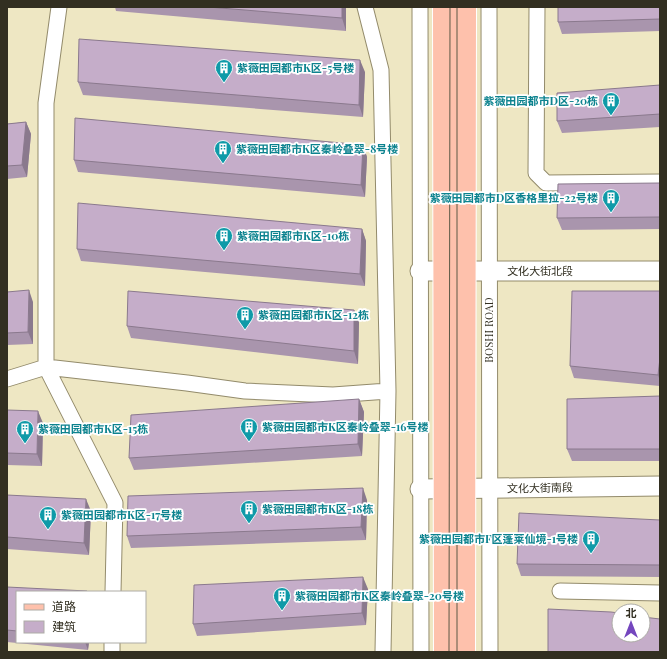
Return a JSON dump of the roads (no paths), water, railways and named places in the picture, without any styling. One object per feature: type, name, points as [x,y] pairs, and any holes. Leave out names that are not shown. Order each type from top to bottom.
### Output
[{"type":"main road","points":[[444,7],[455,271]]},
{"type":"main road","points":[[464,652],[455,489],[455,271],[465,7]]},
{"type":"main road","points":[[445,652],[455,489]]},
{"type":"street","points":[[59,7],[46,103],[46,367],[115,503],[113,591]]},
{"type":"street","points":[[365,7],[381,70],[388,391],[383,652]]},
{"type":"street","points":[[420,7],[421,652]]},
{"type":"street","name":"BOSHI ROAD","points":[[489,7],[490,652]]},
{"type":"street","points":[[537,7],[536,173],[546,183],[660,182]]},
{"type":"street","name":"文化大街北段","points":[[420,270],[660,271]]},
{"type":"street","points":[[7,379],[46,367],[246,391],[333,395],[388,391]]},
{"type":"street","name":"文化大街南段","points":[[420,489],[660,486]]},
{"type":"street","points":[[560,591],[660,593]]},
{"type":"tram line","points":[[449,652],[450,7]]},
{"type":"tram line","points":[[457,7],[457,652]]},
{"type":"place","name":"紫薇田园都市K区-5号楼","points":[[224,83]]},
{"type":"place","name":"紫薇田园都市D区-20栋","points":[[611,116]]},
{"type":"place","name":"紫薇田园都市K区秦岭叠翠-8号楼","points":[[223,164]]},
{"type":"place","name":"紫薇田园都市D区香格里拉-22号楼","points":[[611,213]]},
{"type":"place","name":"紫薇田园都市K区-10栋","points":[[224,251]]},
{"type":"place","name":"紫薇田园都市K区-12栋","points":[[245,330]]},
{"type":"place","name":"紫薇田园都市K区秦岭叠翠-16号楼","points":[[249,442]]},
{"type":"place","name":"紫薇田园都市K区-15栋","points":[[25,444]]},
{"type":"place","name":"紫薇田园都市K区-18栋","points":[[249,524]]},
{"type":"place","name":"紫薇田园都市K区-17号楼","points":[[48,530]]},
{"type":"place","name":"紫薇田园都市F区蓬莱仙境-1号楼","points":[[591,554]]},
{"type":"place","name":"紫薇田园都市K区秦岭叠翠-20号楼","points":[[282,611]]}]
